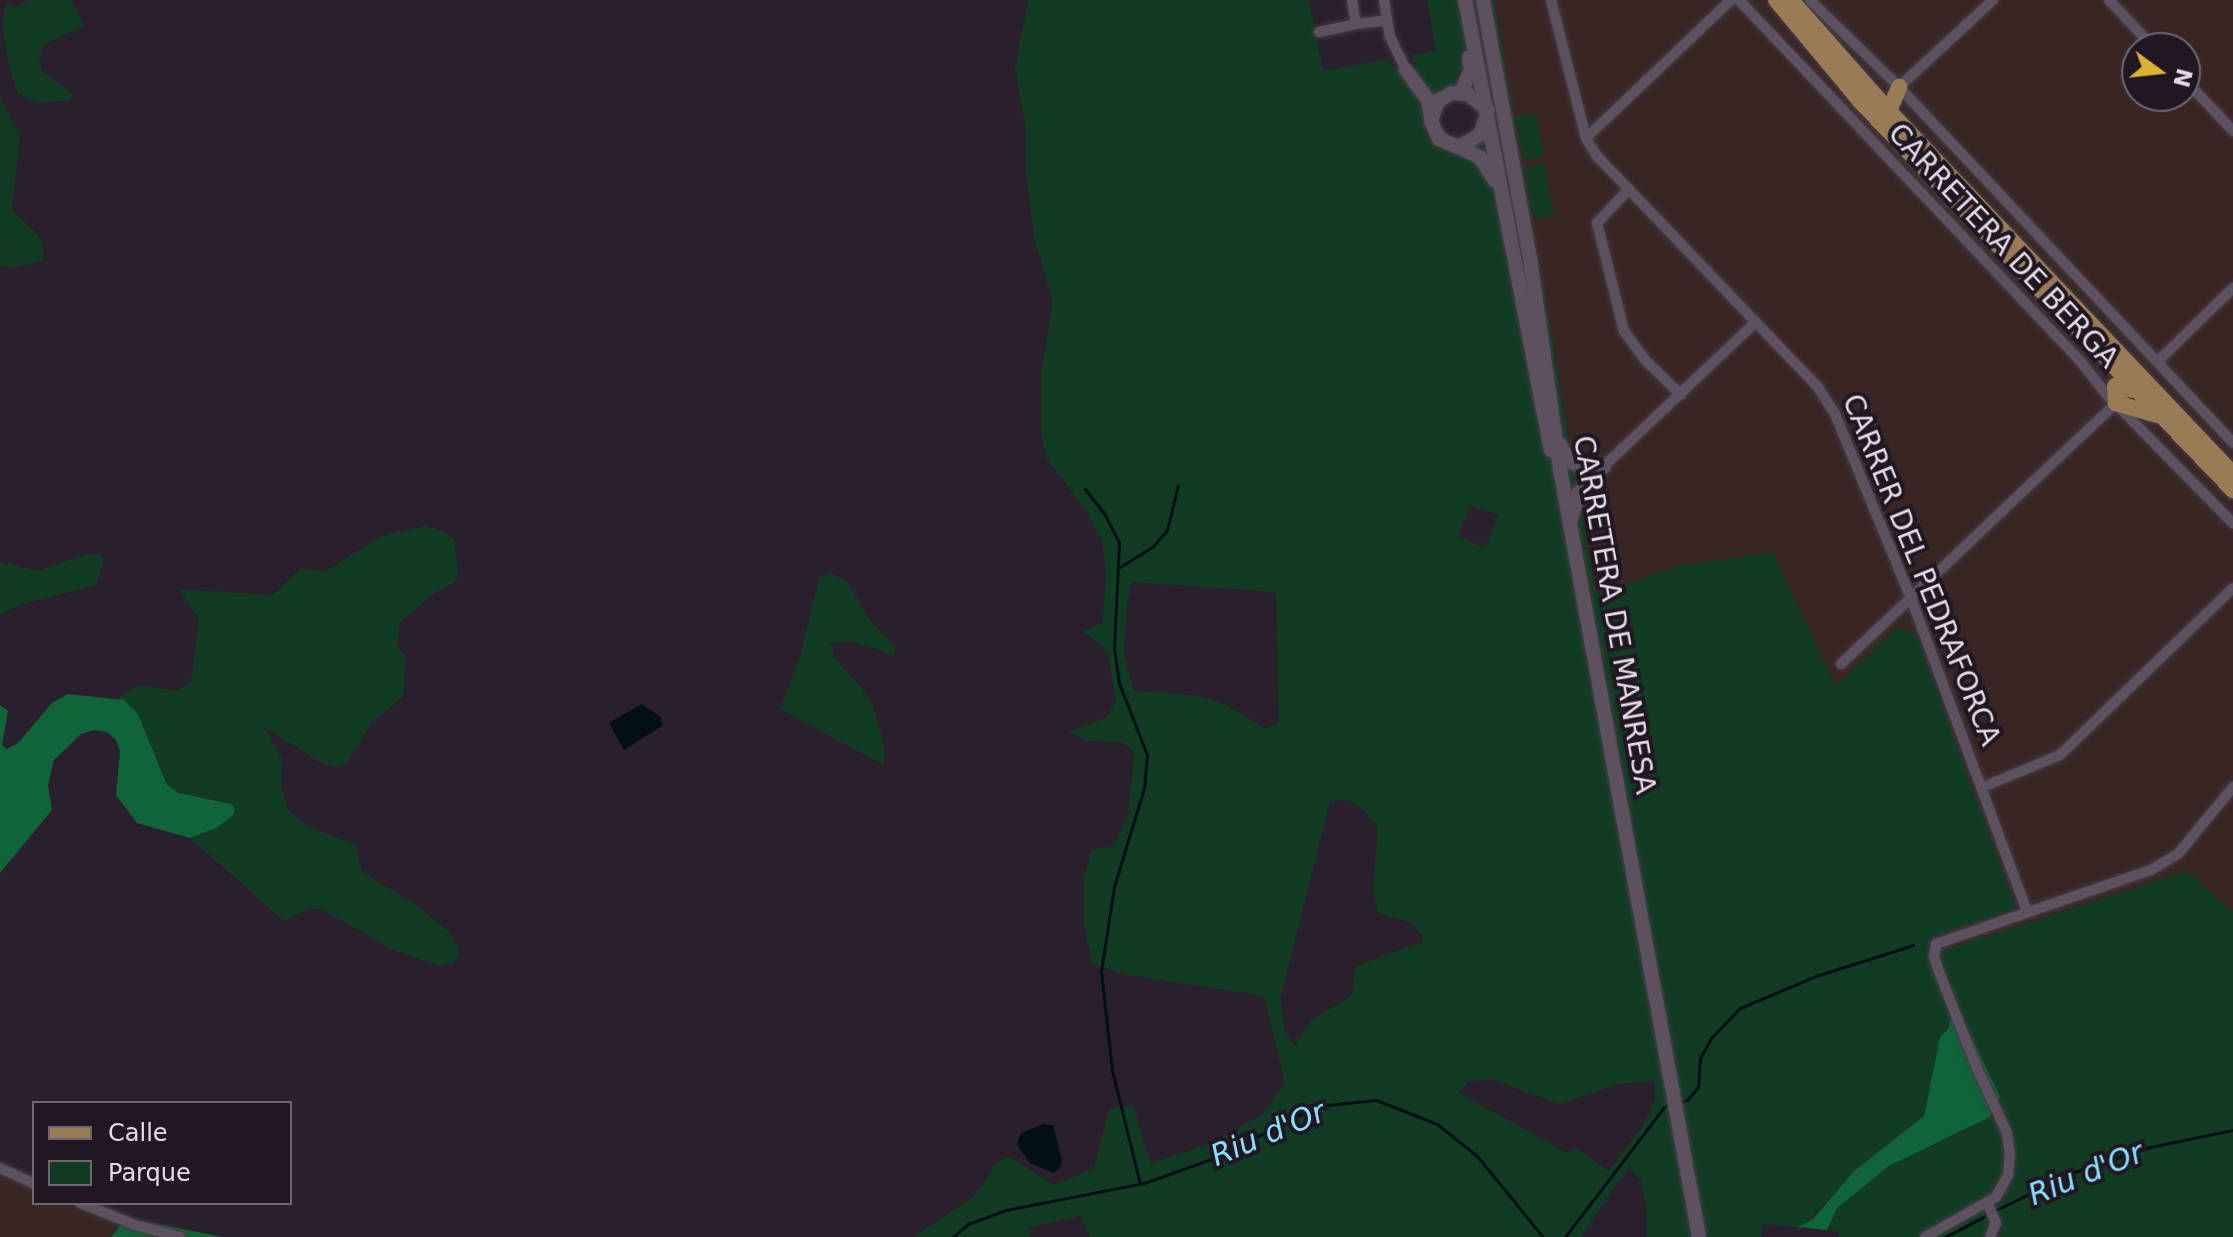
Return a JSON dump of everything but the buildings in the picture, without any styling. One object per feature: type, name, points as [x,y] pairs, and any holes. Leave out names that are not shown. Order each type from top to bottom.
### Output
[{"type":"main road","points":[[1465,0],[1542,414],[1560,469]]},
{"type":"main road","points":[[1456,146],[1468,145],[1480,135],[1492,98],[1484,47],[1483,0]]},
{"type":"main road","name":"CARRETERA DE MANRESA","points":[[1483,0],[1524,224],[1560,469],[1699,1237]]},
{"type":"main road","points":[[1780,1],[1861,102],[2093,345],[2125,398],[2158,415],[2233,490]]},
{"type":"main road","points":[[1780,1],[1845,60],[1883,89],[1899,87]]},
{"type":"main road","points":[[1431,121],[1433,109],[1455,94],[1471,70],[1468,17]]},
{"type":"main road","points":[[1845,60],[1887,109],[2233,476]]},
{"type":"main road","points":[[1406,70],[1428,100],[1431,121],[1439,139],[1480,157],[1491,172],[1503,200]]},
{"type":"main road","points":[[1406,70],[1455,94],[1473,97],[1488,111],[1498,127],[1524,224]]},
{"type":"main road","points":[[1899,87],[1887,109],[1886,118],[1930,163],[1944,186]]},
{"type":"main road","points":[[2087,320],[2097,338],[2138,382],[2125,398]]},
{"type":"main road","points":[[2125,398],[2147,392],[2187,436],[2233,476]]},
{"type":"main road","points":[[1557,437],[1567,460],[1581,467],[1604,466]]},
{"type":"main road","points":[[1570,524],[1579,493],[1604,466]]},
{"type":"street","points":[[1352,0],[1356,24]]},
{"type":"street","points":[[1384,0],[1390,37],[1406,70]]},
{"type":"street","name":"CARRER DEL PEDRAFORCA","points":[[1551,0],[1586,138],[1597,156],[1817,386],[1835,414],[1911,598],[2027,911]]},
{"type":"street","points":[[1586,138],[1731,0]]},
{"type":"street","name":"CARRETERA DE BERGA","points":[[1739,0],[2080,361],[2125,398],[2233,523]]},
{"type":"street","name":"CARRETERA DE BERGA","points":[[1810,0],[1899,87],[2233,443]]},
{"type":"street","points":[[1899,87],[1993,0]]},
{"type":"street","points":[[2109,0],[2139,32]]},
{"type":"street","points":[[1319,32],[1387,20]]},
{"type":"street","points":[[2201,97],[2233,131]]},
{"type":"street","points":[[1629,189],[1597,223],[1624,331],[1645,360],[1681,395]]},
{"type":"street","points":[[2158,361],[2233,288]]},
{"type":"street","points":[[1604,466],[1756,322]]},
{"type":"street","points":[[1841,664],[2125,398]]},
{"type":"street","points":[[1983,787],[2060,755],[2233,588]]},
{"type":"street","points":[[1925,1237],[1988,1206],[2008,1175],[2007,1133],[1939,972],[1936,945],[2151,870],[2178,854],[2233,787]]},
{"type":"street","points":[[0,1168],[32,1183]]},
{"type":"street","points":[[85,1205],[135,1225],[180,1237]]},
{"type":"street","points":[[1988,1206],[1996,1223],[1990,1237]]},
{"type":"shaded area","points":[[1494,0],[2233,0],[2233,913],[1958,943],[1944,950],[1930,937],[1862,744],[1773,553],[1682,565],[1596,594]]},
{"type":"shaded area","points":[[642,704],[661,717],[662,726],[624,750],[609,723]]},
{"type":"shaded area","points":[[1043,1124],[1053,1125],[1062,1161],[1060,1168],[1053,1173],[1030,1163],[1017,1145],[1021,1133]]},
{"type":"shaded area","points":[[0,1175],[32,1189],[32,1205],[70,1205],[120,1226],[111,1237],[0,1237]]},
{"type":"green space","points":[[29,0],[71,0],[84,26],[45,44],[39,58],[42,71],[72,94],[71,100],[38,103],[18,94],[9,65],[2,23],[6,4],[18,7]]},
{"type":"green space","points":[[1028,0],[1309,0],[1323,71],[1386,60],[1397,70],[1416,67],[1411,55],[1436,51],[1427,0],[1494,0],[1596,594],[1682,565],[1773,552],[1835,686],[1896,628],[1915,632],[2017,909],[1930,937],[1944,950],[2187,871],[2233,913],[2233,1237],[1999,1237],[2003,1232],[2001,1224],[1983,1237],[1839,1237],[1839,1231],[1827,1230],[1837,1208],[1866,1184],[1897,1161],[1966,1130],[2000,1096],[1956,1004],[1948,1029],[1940,1037],[1924,1116],[1854,1171],[1806,1224],[1798,1227],[1763,1224],[1761,1237],[1647,1237],[1647,1209],[1640,1179],[1628,1167],[1581,1237],[1090,1237],[1081,1216],[1029,1227],[1030,1237],[914,1237],[975,1196],[998,1161],[1009,1157],[1053,1185],[1094,1169],[1109,1109],[1133,1106],[1151,1163],[1202,1147],[1264,1114],[1285,1082],[1264,996],[1129,975],[1092,964],[1084,924],[1084,879],[1091,850],[1113,846],[1128,815],[1134,755],[1132,749],[1122,742],[1088,741],[1069,732],[1106,718],[1116,700],[1108,654],[1101,644],[1082,632],[1103,622],[1106,574],[1102,541],[1084,507],[1047,459],[1041,434],[1041,374],[1053,302],[1034,237],[1026,173],[1026,128],[1015,68]],"holes":[[[1454,101],[1468,102],[1478,113],[1474,133],[1461,139],[1447,136],[1440,123],[1442,109]],[[1471,506],[1499,515],[1485,548],[1458,537]],[[1132,582],[1276,592],[1279,723],[1265,729],[1225,704],[1192,695],[1134,691],[1124,655],[1127,602]],[[1350,800],[1366,812],[1378,828],[1373,888],[1378,913],[1410,922],[1423,937],[1422,942],[1356,966],[1351,996],[1310,1021],[1295,1046],[1285,1033],[1280,999],[1330,801]],[[1491,1079],[1560,1104],[1619,1084],[1655,1081],[1655,1100],[1643,1126],[1609,1171],[1576,1148],[1567,1153],[1459,1093],[1467,1082]]]},
{"type":"green space","points":[[0,97],[20,135],[12,210],[38,235],[44,248],[43,261],[14,267],[0,266]]},
{"type":"green space","points":[[1535,113],[1544,156],[1524,161],[1516,117]]},
{"type":"green space","points":[[1544,164],[1554,215],[1534,219],[1525,168]]},
{"type":"green space","points":[[426,526],[445,532],[454,540],[458,574],[455,582],[436,592],[400,622],[397,647],[406,657],[403,697],[373,721],[346,764],[333,767],[264,727],[282,759],[281,785],[288,810],[306,826],[356,845],[362,872],[416,905],[448,931],[460,952],[453,963],[440,966],[391,949],[322,909],[309,909],[284,921],[190,838],[203,833],[231,804],[179,793],[167,785],[138,714],[118,698],[139,685],[177,691],[191,682],[199,619],[179,589],[273,595],[300,569],[326,571],[382,536]]},
{"type":"green space","points":[[87,554],[100,555],[104,560],[96,585],[23,604],[0,614],[0,562],[38,571]]},
{"type":"green space","points":[[830,573],[848,582],[867,616],[895,648],[895,655],[851,641],[830,643],[836,660],[862,689],[873,707],[884,746],[884,765],[780,709],[800,658],[819,578]]},
{"type":"green space","points":[[68,694],[124,700],[138,714],[167,785],[179,793],[231,804],[235,809],[233,815],[218,827],[190,838],[137,823],[116,795],[120,751],[116,740],[107,732],[94,730],[81,734],[54,760],[48,785],[52,810],[0,873],[0,705],[8,711],[2,745],[7,749],[18,743],[52,703]]},
{"type":"green space","points":[[1955,1003],[2000,1096],[1990,1117],[1889,1166],[1837,1208],[1827,1230],[1798,1227],[1813,1219],[1854,1171],[1924,1116],[1940,1037],[1948,1029]]},
{"type":"green space","points":[[143,1221],[223,1237],[111,1237],[120,1226]]},
{"type":"waterway","points":[[1120,567],[1153,546],[1167,530],[1178,485]]},
{"type":"waterway","points":[[1085,489],[1105,515],[1119,543],[1114,648],[1119,683],[1147,755],[1144,788],[1114,887],[1101,971],[1112,1070],[1140,1184]]},
{"type":"waterway","points":[[1680,1102],[1687,1100],[1698,1087],[1700,1058],[1711,1038],[1740,1008],[1816,976],[1913,945]]},
{"type":"waterway","name":"Riu d'Or","points":[[953,1237],[968,1224],[1006,1210],[1144,1183],[1217,1157],[1317,1106],[1376,1100],[1437,1124],[1477,1156],[1543,1237]]},
{"type":"waterway","points":[[1565,1237],[1668,1105]]},
{"type":"waterway","name":"Riu d'Or","points":[[1996,1210],[2077,1171],[2150,1147],[2233,1130]]},
{"type":"waterway","name":"Riu d'Or","points":[[1945,1237],[1989,1214]]}]
